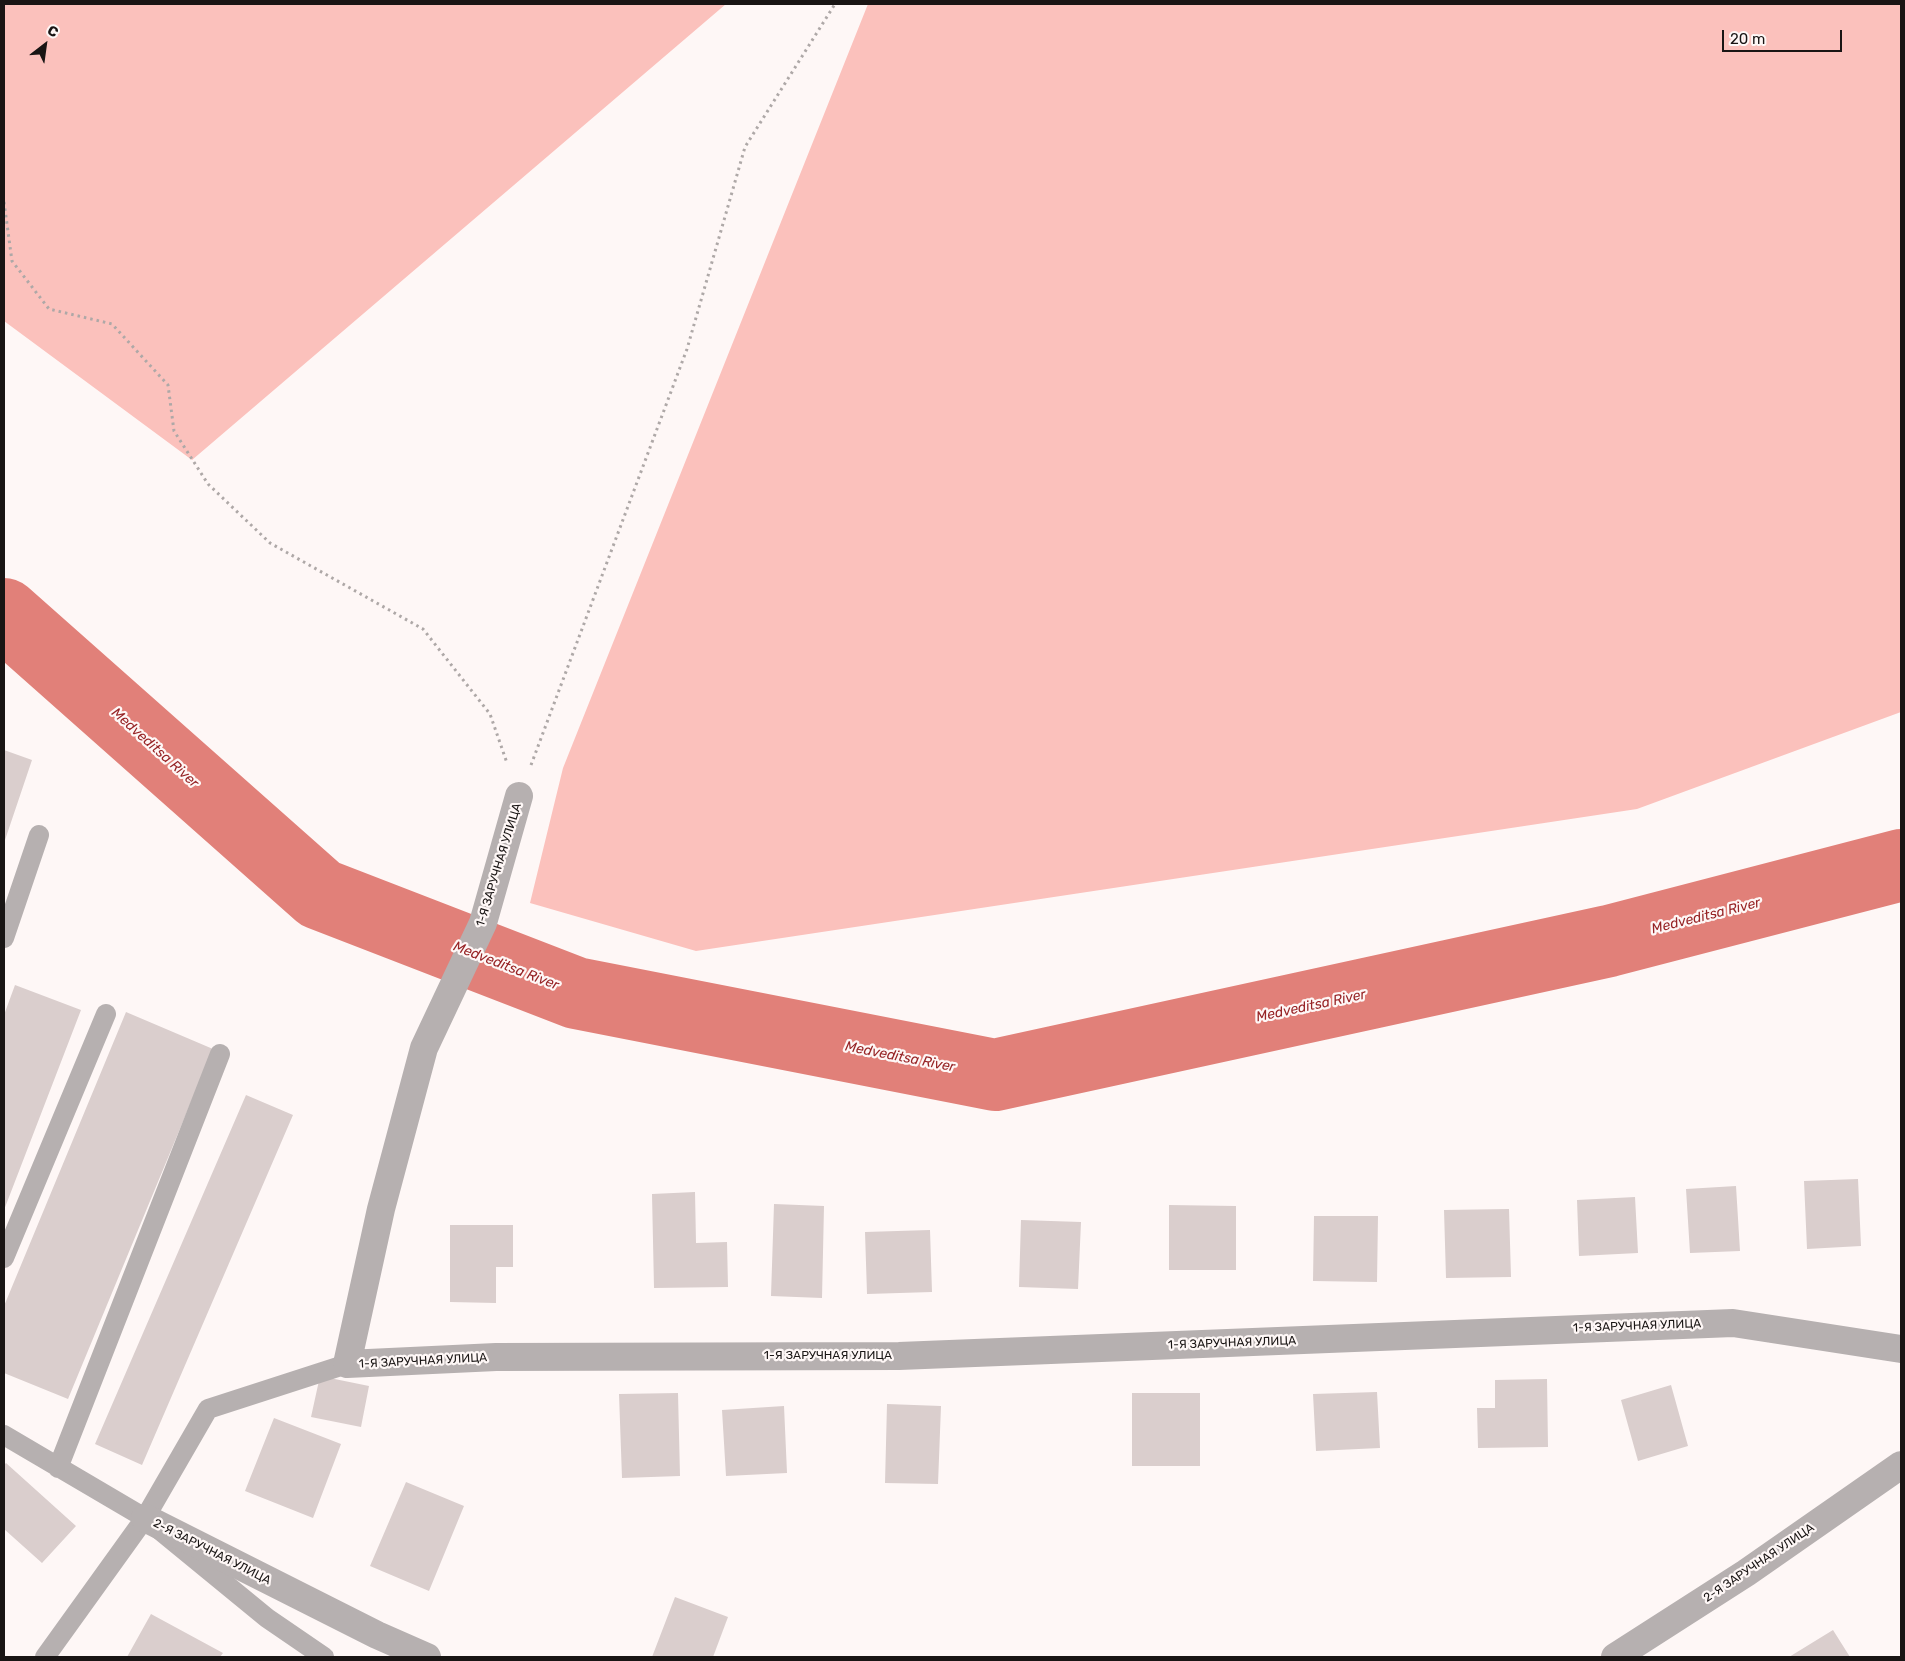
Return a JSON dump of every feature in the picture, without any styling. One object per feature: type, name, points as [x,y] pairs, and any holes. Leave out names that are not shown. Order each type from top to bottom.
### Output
[{"type":"street","name":"1-Я ЗАРУЧНАЯ УЛИЦА","points":[[519,796],[482,923],[424,1048],[380,1209],[347,1364],[496,1357],[899,1356],[1733,1322],[1901,1349]]},
{"type":"street","name":"2-Я ЗАРУЧНАЯ УЛИЦА","points":[[1615,1657],[1746,1573],[1901,1466]]},
{"type":"street","name":"2-Я ЗАРУЧНАЯ УЛИЦА","points":[[145,1518],[377,1635],[426,1657]]},
{"type":"lane","points":[[4,938],[39,835]]},
{"type":"lane","points":[[4,1258],[106,1014]]},
{"type":"lane","points":[[58,1468],[220,1054]]},
{"type":"lane","points":[[45,1657],[145,1518],[208,1409],[347,1364]]},
{"type":"lane","name":"2-Я ЗАРУЧНАЯ УЛИЦА","points":[[4,1435],[145,1518]]},
{"type":"lane","points":[[145,1518],[268,1618],[324,1657]]},
{"type":"path","points":[[519,796],[687,349],[745,147],[835,4]]},
{"type":"path","points":[[4,202],[12,261],[49,309],[112,324],[168,385],[174,431],[208,484],[270,542],[423,629],[490,714],[519,796]]},
{"type":"shaded area","points":[[4,4],[726,4],[192,460],[4,321]]},
{"type":"shaded area","points":[[868,4],[1901,4],[1901,712],[1637,809],[696,951],[530,903],[563,768]]},
{"type":"building","points":[[4,750],[32,760],[4,843]]},
{"type":"building","points":[[15,985],[81,1010],[4,1210],[4,1015]]},
{"type":"building","points":[[126,1012],[213,1049],[68,1399],[4,1373],[4,1306]]},
{"type":"building","points":[[246,1095],[293,1115],[142,1465],[95,1444]]},
{"type":"building","points":[[1858,1179],[1861,1246],[1807,1249],[1804,1181]]},
{"type":"building","points":[[1736,1186],[1740,1251],[1690,1253],[1686,1189]]},
{"type":"building","points":[[695,1192],[696,1243],[727,1242],[728,1287],[654,1288],[652,1194]]},
{"type":"building","points":[[1635,1197],[1638,1253],[1579,1256],[1577,1200]]},
{"type":"building","points":[[774,1204],[824,1206],[822,1298],[771,1296]]},
{"type":"building","points":[[1169,1205],[1236,1206],[1236,1270],[1169,1270]]},
{"type":"building","points":[[1509,1209],[1511,1277],[1446,1278],[1444,1210]]},
{"type":"building","points":[[1314,1216],[1378,1216],[1377,1282],[1313,1281]]},
{"type":"building","points":[[1021,1220],[1081,1222],[1078,1289],[1019,1287]]},
{"type":"building","points":[[450,1225],[513,1225],[513,1267],[496,1267],[496,1303],[450,1302]]},
{"type":"building","points":[[930,1230],[932,1292],[867,1294],[865,1232]]},
{"type":"building","points":[[320,1376],[369,1386],[361,1427],[311,1417]]},
{"type":"building","points":[[1547,1379],[1548,1447],[1478,1448],[1477,1408],[1495,1408],[1495,1380]]},
{"type":"building","points":[[1671,1385],[1688,1446],[1638,1461],[1621,1400]]},
{"type":"building","points":[[1377,1392],[1380,1448],[1316,1451],[1313,1394]]},
{"type":"building","points":[[678,1393],[680,1476],[622,1478],[619,1394]]},
{"type":"building","points":[[1132,1393],[1200,1393],[1200,1466],[1132,1466]]},
{"type":"building","points":[[887,1404],[941,1406],[938,1484],[885,1483]]},
{"type":"building","points":[[784,1406],[787,1473],[726,1476],[722,1410]]},
{"type":"building","points":[[274,1418],[341,1444],[313,1518],[245,1491]]},
{"type":"building","points":[[6,1463],[76,1526],[42,1563],[4,1529],[4,1465]]},
{"type":"building","points":[[406,1482],[464,1506],[429,1591],[370,1566]]},
{"type":"building","points":[[675,1597],[728,1617],[713,1657],[652,1657]]},
{"type":"building","points":[[151,1614],[223,1653],[220,1657],[127,1657]]},
{"type":"building","points":[[1833,1630],[1850,1657],[1789,1657]]},
{"type":"waterway","name":"Medveditsa River","points":[[4,614],[320,894],[576,993],[995,1075],[1609,941],[1901,865]]}]
